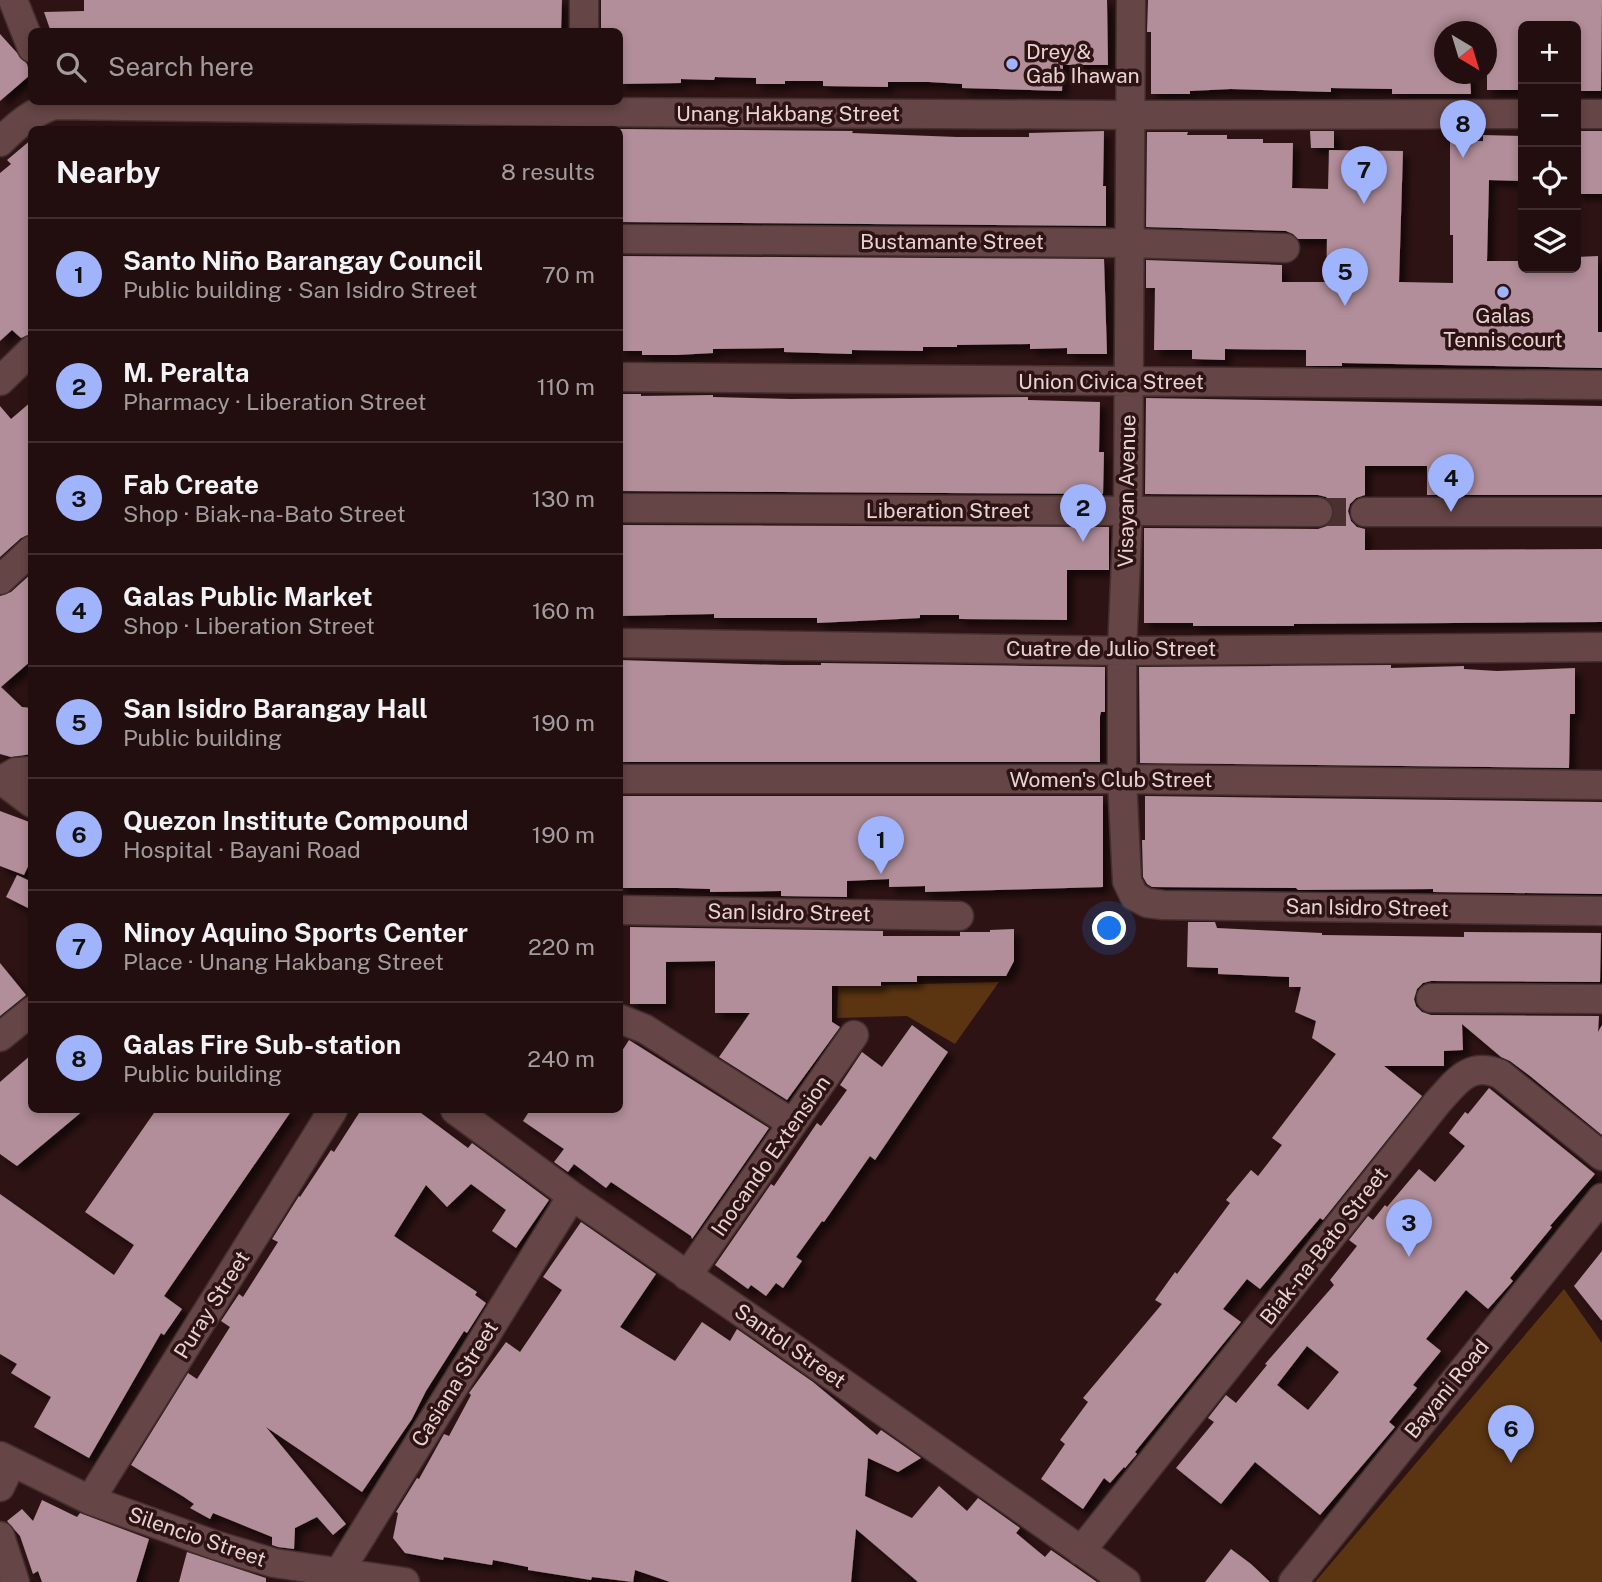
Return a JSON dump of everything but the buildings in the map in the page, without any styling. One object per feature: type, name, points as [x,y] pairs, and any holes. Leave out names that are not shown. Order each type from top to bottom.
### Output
[{"type":"street","points":[[13,0],[28,38]]},
{"type":"street","points":[[584,0],[584,28]]},
{"type":"street","name":"Visayan Avenue","points":[[1130,0],[1128,512],[1122,651],[1122,779],[1127,881],[1134,897]]},
{"type":"street","points":[[0,142],[20,121],[36,112],[57,112]]},
{"type":"street","name":"Unang Hakbang Street","points":[[57,112],[583,115],[1518,114]]},
{"type":"street","points":[[1581,114],[1602,114]]},
{"type":"street","name":"Bustamante Street","points":[[623,239],[1129,243],[1285,248]]},
{"type":"street","points":[[0,381],[28,354]]},
{"type":"street","name":"Union Civica Street","points":[[623,377],[1602,385]]},
{"type":"street","name":"Liberation Street","points":[[623,508],[1306,512]]},
{"type":"street","points":[[1365,512],[1602,512]]},
{"type":"street","points":[[0,580],[28,554]]},
{"type":"street","name":"Cuatre de Julio Street","points":[[623,643],[1122,651],[1602,647]]},
{"type":"street","points":[[28,771],[16,772],[1,780],[28,800]]},
{"type":"street","name":"Women's Club Street","points":[[623,779],[1122,779],[1602,785]]},
{"type":"street","name":"San Isidro Street","points":[[1134,897],[1147,903],[1163,905],[1602,911]]},
{"type":"street","name":"San Isidro Street","points":[[623,910],[959,916]]},
{"type":"street","points":[[1431,998],[1602,999]]},
{"type":"street","points":[[0,1037],[28,1014]]},
{"type":"street","points":[[623,1019],[645,1028],[792,1124]]},
{"type":"street","name":"Inocando Extension","points":[[687,1276],[854,1035]]},
{"type":"street","name":"Biak-na-Bato Street","points":[[1082,1551],[1437,1103],[1466,1074],[1477,1069],[1489,1069],[1500,1074],[1602,1156]]},
{"type":"street","name":"Puray Street","points":[[90,1500],[331,1113]]},
{"type":"street","name":"Santol Street","points":[[466,1113],[493,1120],[572,1196],[1126,1582]]},
{"type":"street","name":"Casiana Street","points":[[339,1572],[572,1196]]},
{"type":"street","name":"Bayani Road","points":[[1293,1582],[1602,1198]]},
{"type":"street","name":"Silencio Street","points":[[4,1468],[215,1545],[274,1563],[405,1582]]},
{"type":"street","points":[[0,1536],[15,1582]]},
{"type":"shaded area","points":[[999,982],[955,1044],[907,1016],[837,1018],[838,986]]},
{"type":"shaded area","points":[[1564,1289],[1602,1343],[1602,1582],[1315,1582]]},
{"type":"tunnel","points":[[1318,512],[1365,512]]},
{"type":"place","name":"Drey & Gab Ihawan","points":[[1012,64]]},
{"type":"place","name":"Galas Fire Sub-station","points":[[1463,158]]},
{"type":"place","name":"Ninoy Aquino Sports Center","points":[[1364,204]]},
{"type":"place","name":"Galas Tennis court","points":[[1503,292]]},
{"type":"place","name":"San Isidro Barangay Hall","points":[[1345,306]]},
{"type":"place","name":"Galas Public Market","points":[[1451,512]]},
{"type":"place","name":"M. Peralta","points":[[1083,542]]},
{"type":"place","name":"Santo Niño Barangay Council","points":[[881,874]]},
{"type":"place","name":"Fab Create","points":[[1409,1257]]},
{"type":"place","name":"Quezon Institute Compound","points":[[1511,1463]]}]
